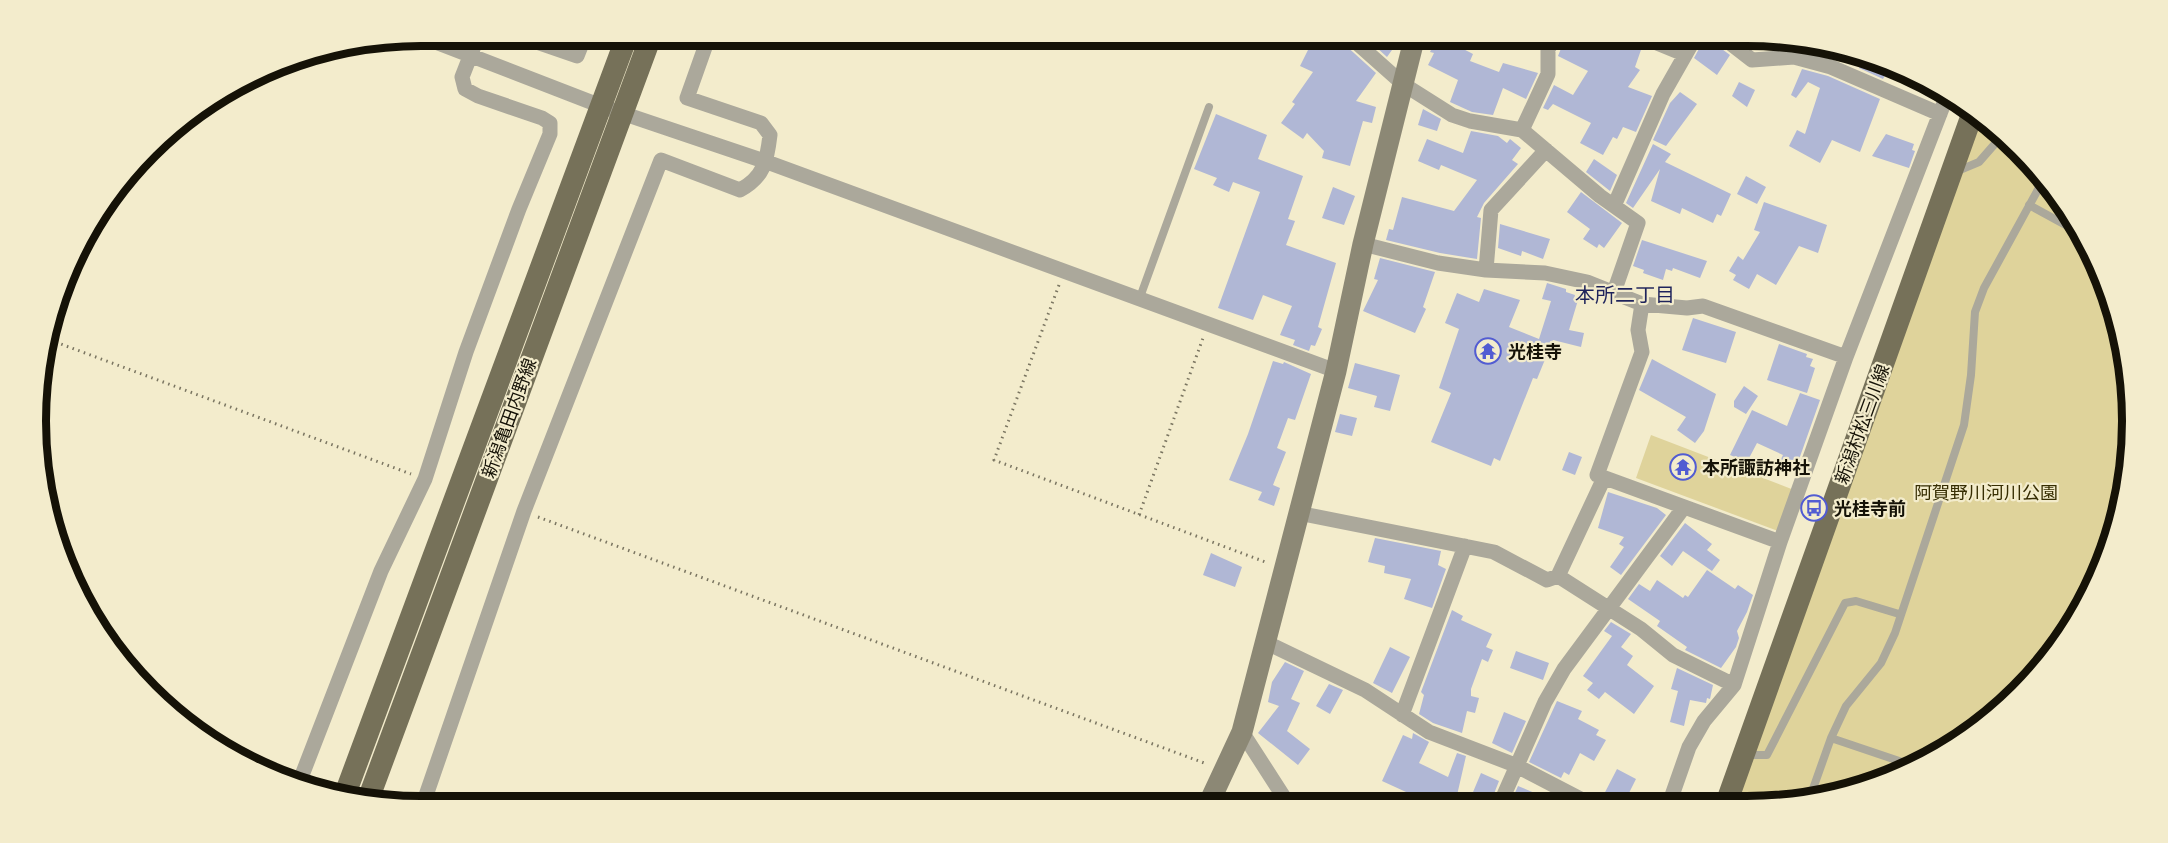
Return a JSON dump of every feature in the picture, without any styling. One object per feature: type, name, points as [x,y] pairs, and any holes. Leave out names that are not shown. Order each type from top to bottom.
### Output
[{"type":"main road","name":"新潟亀田内野線","points":[[371,793],[611,110],[625,46]]},
{"type":"main road","name":"新潟亀田内野線","points":[[347,789],[611,110],[646,46]]},
{"type":"main road","name":"新潟村松三川線","points":[[1729,796],[1970,120]]},
{"type":"street","points":[[447,46],[611,110],[767,162],[1336,371]]},
{"type":"street","points":[[301,777],[381,571],[425,479],[466,352],[519,208],[550,134],[550,123],[542,118],[478,96],[465,89],[462,77],[474,46]]},
{"type":"street","points":[[548,46],[577,56],[581,46]]},
{"type":"street","points":[[426,796],[524,511],[662,160],[740,190],[752,184],[767,162],[770,135],[761,123],[687,98],[705,46]]},
{"type":"street","points":[[1359,46],[1403,84],[1452,115],[1470,121],[1504,125],[1522,130],[1638,223],[1614,292]]},
{"type":"street","points":[[1213,796],[1242,732],[1336,371],[1363,244],[1412,46]]},
{"type":"street","points":[[1522,130],[1548,74],[1550,46]]},
{"type":"street","points":[[1664,46],[1684,54]]},
{"type":"street","points":[[1614,206],[1663,94],[1689,46]]},
{"type":"street","points":[[1734,46],[1752,60],[1794,57],[1831,67],[1940,114]]},
{"type":"street","points":[[1672,796],[1689,747],[1704,721],[1734,685],[1780,542],[1846,357],[1944,103]]},
{"type":"street","points":[[1486,270],[1491,210],[1546,150]]},
{"type":"street","points":[[1363,244],[1438,263],[1486,270],[1545,273],[1587,282],[1642,304],[1687,308],[1703,306],[1846,357]]},
{"type":"street","points":[[1642,304],[1638,330],[1642,352],[1597,475],[1780,542]]},
{"type":"street","points":[[1298,513],[1494,552],[1547,580],[1558,576],[1604,478]]},
{"type":"street","points":[[1503,796],[1545,702],[1607,608],[1684,507]]},
{"type":"street","points":[[1402,715],[1465,546]]},
{"type":"street","points":[[1558,576],[1673,655],[1734,685]]},
{"type":"street","points":[[1265,642],[1365,690],[1429,732],[1515,765],[1575,796]]},
{"type":"street","points":[[1242,732],[1283,796]]},
{"type":"lane","points":[[1139,300],[1209,107]]},
{"type":"lane","points":[[1951,173],[1979,162],[1996,142]]},
{"type":"lane","points":[[1812,790],[1831,738],[1846,706],[1881,663],[1895,633],[1899,614],[1964,425],[1971,375],[1975,312],[1984,288],[2039,187]]},
{"type":"lane","points":[[2029,206],[2066,225]]},
{"type":"lane","points":[[1744,754],[1767,755],[1845,603],[1856,601],[1899,614]]},
{"type":"lane","points":[[1831,738],[1903,762]]},
{"type":"path","points":[[1064,272],[994,460],[1284,569]]},
{"type":"path","points":[[1139,515],[1207,325]]},
{"type":"path","points":[[55,342],[425,479]]},
{"type":"path","points":[[524,511],[1226,771]]},
{"type":"green space","name":"阿賀野川河川公園","points":[[1977,126],[2012,156],[2058,213],[2083,256],[2109,324],[2118,373],[2122,422],[2114,495],[2102,542],[2083,587],[2044,650],[2012,687],[1955,733],[1912,758],[1844,784],[1771,796],[1737,796]]},
{"type":"green space","points":[[1651,435],[1794,490],[1778,531],[1636,478]]},
{"type":"building","points":[[1307,46],[1346,46],[1376,73],[1356,101],[1376,107],[1372,123],[1363,121],[1350,166],[1322,158],[1324,151],[1307,133],[1303,139],[1281,123],[1295,104],[1292,102],[1313,72],[1300,66],[1309,48]]},
{"type":"building","points":[[1375,46],[1392,46],[1392,50],[1387,57]]},
{"type":"building","points":[[1433,46],[1457,46],[1473,54],[1470,61],[1499,72],[1503,63],[1538,73],[1526,99],[1503,88],[1493,115],[1472,112],[1450,102],[1458,80],[1428,65],[1434,53],[1430,52]]},
{"type":"building","points":[[1562,46],[1642,47],[1635,67],[1640,70],[1628,87],[1652,96],[1636,132],[1623,127],[1617,139],[1613,137],[1603,155],[1580,143],[1591,123],[1553,104],[1548,110],[1543,108],[1554,85],[1573,95],[1588,71],[1558,56]]},
{"type":"building","points":[[1701,46],[1718,46],[1730,55],[1717,75],[1694,58]]},
{"type":"building","points":[[1861,64],[1886,73],[1883,79],[1859,68]]},
{"type":"building","points":[[1802,69],[1828,76],[1880,99],[1860,152],[1832,140],[1820,163],[1789,146],[1797,130],[1805,134],[1820,88],[1808,82],[1796,98],[1791,95]]},
{"type":"building","points":[[1739,82],[1755,90],[1747,107],[1732,96]]},
{"type":"building","points":[[1680,92],[1697,104],[1666,146],[1653,140],[1670,103]]},
{"type":"building","points":[[1423,109],[1441,119],[1437,131],[1418,125]]},
{"type":"building","points":[[1216,114],[1267,135],[1258,159],[1303,176],[1288,219],[1295,221],[1286,245],[1336,263],[1318,327],[1322,329],[1315,346],[1311,345],[1309,351],[1293,345],[1295,340],[1280,335],[1292,306],[1263,295],[1253,320],[1218,308],[1260,192],[1233,182],[1229,192],[1213,185],[1217,178],[1194,169]]},
{"type":"building","points":[[1471,131],[1498,136],[1507,143],[1510,139],[1521,148],[1512,160],[1518,164],[1484,203],[1477,217],[1481,218],[1477,259],[1386,240],[1389,229],[1393,230],[1402,197],[1454,211],[1477,180],[1441,165],[1439,170],[1418,161],[1427,139],[1463,153]]},
{"type":"building","points":[[1886,134],[1914,144],[1912,150],[1915,151],[1909,168],[1872,156]]},
{"type":"building","points":[[1653,144],[1671,154],[1665,162],[1731,194],[1721,216],[1717,214],[1713,223],[1682,208],[1680,214],[1651,201],[1660,169],[1633,208],[1626,203]]},
{"type":"building","points":[[1594,159],[1617,175],[1610,191],[1586,172]]},
{"type":"building","points":[[1746,176],[1766,187],[1757,204],[1737,194]]},
{"type":"building","points":[[1333,187],[1355,196],[1344,225],[1322,218]]},
{"type":"building","points":[[1581,192],[1622,223],[1604,248],[1599,244],[1597,248],[1583,239],[1590,229],[1567,212]]},
{"type":"building","points":[[1764,202],[1827,225],[1818,253],[1799,246],[1776,285],[1757,274],[1749,289],[1733,280],[1736,275],[1729,271],[1738,256],[1743,260],[1760,232],[1754,230]]},
{"type":"building","points":[[1500,224],[1550,239],[1543,259],[1522,251],[1521,256],[1498,248]]},
{"type":"building","points":[[1642,240],[1707,261],[1700,278],[1673,268],[1672,271],[1666,269],[1663,280],[1643,273],[1644,270],[1633,266]]},
{"type":"building","points":[[1380,258],[1435,272],[1423,307],[1426,309],[1415,333],[1363,311],[1378,280],[1374,279]]},
{"type":"building","points":[[1547,283],[1566,289],[1566,292],[1575,295],[1574,299],[1578,300],[1569,330],[1584,333],[1581,347],[1553,340],[1537,379],[1533,378],[1500,461],[1494,458],[1491,466],[1431,442],[1451,393],[1439,388],[1459,329],[1445,323],[1457,293],[1479,302],[1484,289],[1520,300],[1509,327],[1539,339],[1551,301],[1542,299]]},
{"type":"building","points":[[1693,318],[1736,332],[1726,363],[1682,350]]},
{"type":"building","points":[[1779,344],[1807,354],[1806,357],[1813,359],[1810,366],[1815,368],[1807,393],[1767,380]]},
{"type":"building","points":[[1652,359],[1716,394],[1704,431],[1695,443],[1677,430],[1686,417],[1639,390]]},
{"type":"building","points":[[1273,361],[1283,364],[1284,362],[1311,374],[1295,420],[1288,418],[1277,448],[1286,452],[1273,485],[1280,488],[1274,506],[1258,500],[1262,492],[1229,480],[1248,434]]},
{"type":"building","points":[[1355,363],[1400,375],[1390,411],[1374,407],[1377,396],[1348,388]]},
{"type":"building","points":[[1744,386],[1758,396],[1746,414],[1734,407],[1734,401]]},
{"type":"building","points":[[1800,393],[1820,400],[1796,468],[1780,461],[1783,455],[1757,443],[1747,462],[1730,455],[1752,410],[1787,426]]},
{"type":"building","points":[[1340,414],[1357,418],[1352,436],[1335,432]]},
{"type":"building","points":[[1569,452],[1582,457],[1575,475],[1562,470]]},
{"type":"building","points":[[1608,492],[1657,508],[1666,515],[1621,575],[1610,567],[1624,547],[1619,544],[1624,537],[1598,528]]},
{"type":"building","points":[[1685,523],[1712,544],[1707,550],[1720,560],[1712,571],[1683,551],[1672,566],[1660,556]]},
{"type":"building","points":[[1375,538],[1441,551],[1438,565],[1446,569],[1432,608],[1404,599],[1411,579],[1384,573],[1385,566],[1368,562]]},
{"type":"building","points":[[1211,553],[1242,567],[1235,587],[1203,575]]},
{"type":"building","points":[[1707,570],[1735,589],[1738,585],[1753,595],[1737,631],[1739,638],[1736,647],[1721,668],[1685,650],[1687,647],[1657,626],[1660,621],[1628,599],[1639,584],[1650,591],[1657,580],[1683,598],[1685,595],[1688,597]]},
{"type":"building","points":[[1452,610],[1463,616],[1461,620],[1492,634],[1486,647],[1493,650],[1488,662],[1482,659],[1471,689],[1471,696],[1479,698],[1475,713],[1467,711],[1462,733],[1433,723],[1419,714],[1424,695],[1421,692]]},
{"type":"building","points":[[1611,622],[1631,634],[1621,647],[1633,656],[1627,665],[1654,686],[1634,714],[1605,692],[1599,699],[1587,690],[1593,683],[1583,676],[1612,636],[1604,631]]},
{"type":"building","points":[[1390,647],[1410,657],[1392,693],[1373,683]]},
{"type":"building","points":[[1516,651],[1549,663],[1543,680],[1510,668]]},
{"type":"building","points":[[1285,662],[1304,671],[1291,699],[1300,703],[1287,731],[1310,749],[1298,765],[1258,733],[1279,706],[1268,702],[1272,682]]},
{"type":"building","points":[[1677,668],[1713,685],[1710,699],[1707,698],[1706,703],[1690,700],[1684,726],[1670,722],[1678,691],[1671,689]]},
{"type":"building","points":[[1329,684],[1343,690],[1330,714],[1316,706]]},
{"type":"building","points":[[1557,701],[1582,711],[1578,719],[1599,730],[1596,735],[1606,740],[1594,761],[1580,753],[1569,775],[1564,772],[1561,778],[1529,762]]},
{"type":"building","points":[[1504,712],[1526,721],[1512,753],[1492,743]]},
{"type":"building","points":[[1413,733],[1429,742],[1419,763],[1448,777],[1457,753],[1466,756],[1457,796],[1415,796],[1382,781],[1403,735],[1412,739]]},
{"type":"building","points":[[1617,769],[1636,779],[1628,796],[1603,796]]},
{"type":"building","points":[[1481,773],[1499,781],[1493,796],[1471,796]]},
{"type":"building","points":[[1518,786],[1542,796],[1514,796]]},
{"type":"place","name":"光桂寺","points":[[1488,351]]},
{"type":"place","name":"本所諏訪神社","points":[[1683,467]]},
{"type":"place","name":"光桂寺前","points":[[1814,508]]},
{"type":"district","name":"本所二丁目","points":[[1625,295]]}]
